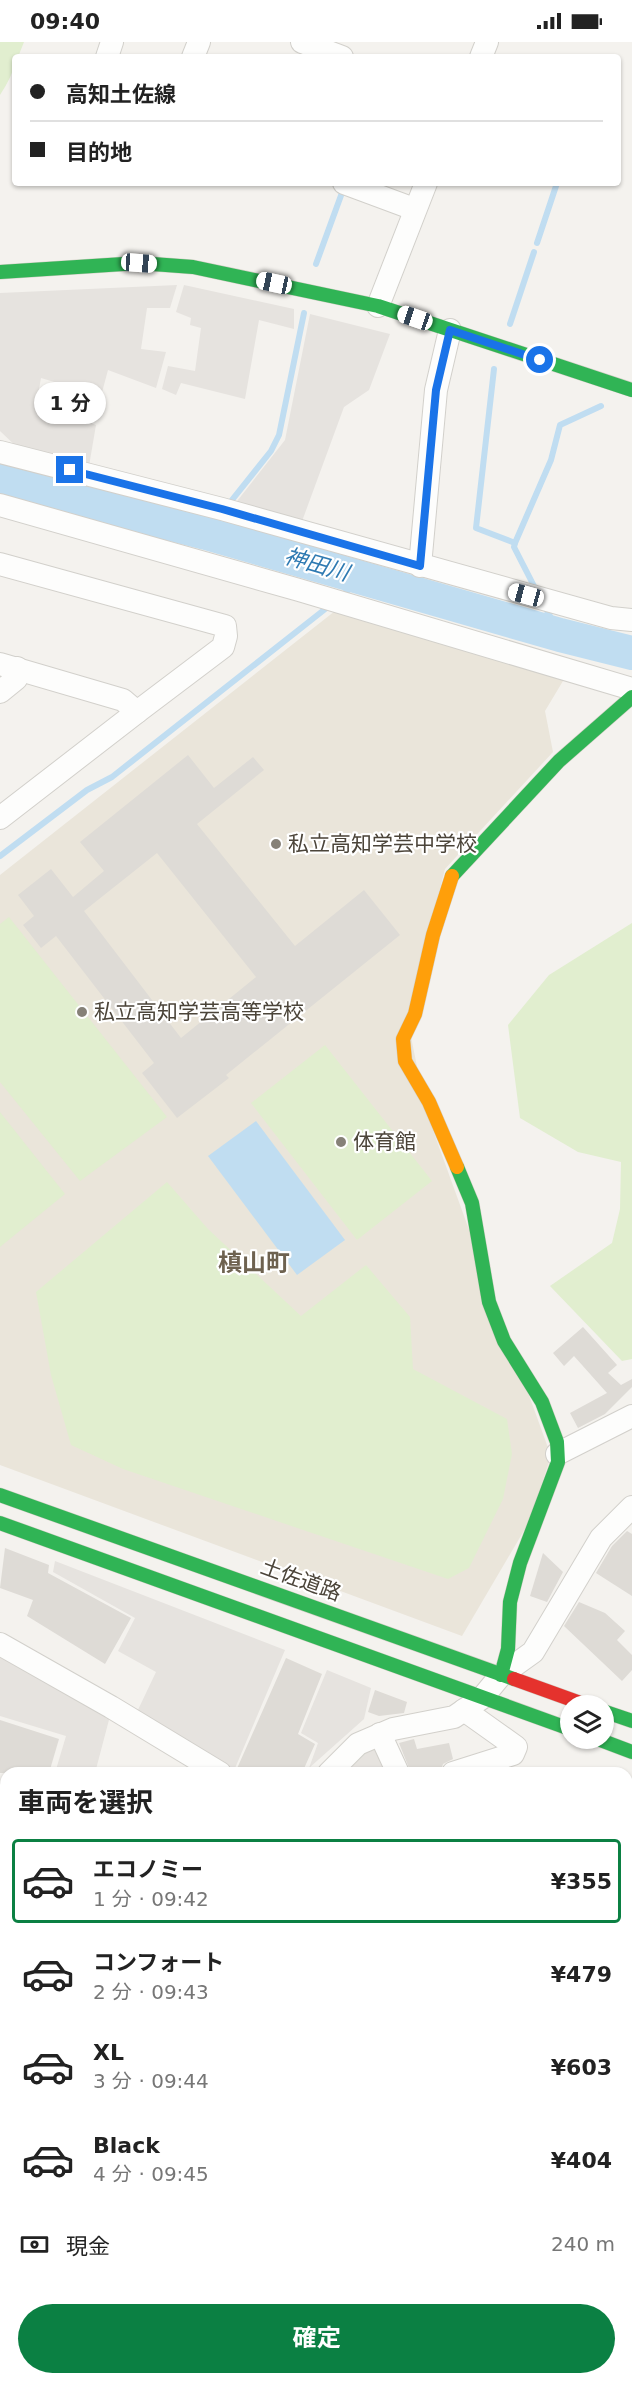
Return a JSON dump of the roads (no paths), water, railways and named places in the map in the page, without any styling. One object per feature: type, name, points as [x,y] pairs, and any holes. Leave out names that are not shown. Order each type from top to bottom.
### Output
[{"type":"main road","points":[[0,272],[139,263],[193,267],[378,306],[632,390]]},
{"type":"main road","points":[[501,1675],[508,1649],[510,1602],[518,1572],[558,1462],[556,1442],[542,1402],[504,1341],[489,1302],[472,1203],[429,1102],[405,1061],[403,1039],[415,1014],[433,935],[452,875],[559,761],[632,697]]},
{"type":"main road","name":"土佐道路","points":[[0,1495],[560,1696]]},
{"type":"main road","points":[[0,1523],[473,1704],[560,1727]]},
{"type":"main road","points":[[614,1715],[632,1721]]},
{"type":"main road","points":[[614,1745],[632,1752]]},
{"type":"street","points":[[302,42],[334,54]]},
{"type":"street","points":[[352,186],[414,209]]},
{"type":"street","points":[[378,306],[425,186]]},
{"type":"street","points":[[420,566],[436,390],[450,330]]},
{"type":"street","points":[[0,452],[222,509],[611,618],[632,620]]},
{"type":"street","points":[[0,505],[299,590],[632,689]]},
{"type":"street","points":[[0,564],[225,626],[226,636],[223,647],[0,818]]},
{"type":"street","points":[[9,666],[123,700],[137,712]]},
{"type":"street","points":[[0,692],[16,680],[9,666]]},
{"type":"street","points":[[557,1454],[632,1416]]},
{"type":"street","points":[[335,1767],[358,1744],[380,1734],[393,1729],[454,1717],[473,1704],[501,1675],[533,1652],[601,1538],[632,1507]]},
{"type":"street","points":[[0,1644],[111,1707],[191,1766]]},
{"type":"street","points":[[472,1767],[513,1754],[516,1747],[473,1704]]},
{"type":"street","points":[[380,1734],[395,1767]]},
{"type":"water","points":[[256,1121],[345,1240],[297,1275],[208,1156]]},
{"type":"waterway","points":[[537,243],[556,186]]},
{"type":"waterway","points":[[316,264],[343,190]]},
{"type":"waterway","points":[[510,324],[534,252]]},
{"type":"waterway","points":[[228,505],[271,451],[279,435],[304,313]]},
{"type":"waterway","points":[[494,369],[476,528],[515,543]]},
{"type":"waterway","points":[[536,590],[514,547],[515,543],[551,460],[560,425],[601,406]]},
{"type":"waterway","name":"神田川","points":[[0,480],[206,533],[560,635],[632,653]]},
{"type":"waterway","points":[[206,533],[220,515]]},
{"type":"waterway","points":[[342,595],[364,578]]},
{"type":"waterway","points":[[544,605],[560,635]]},
{"type":"waterway","points":[[0,856],[87,790],[112,777],[329,606]]},
{"type":"place","name":"私立高知学芸中学校","points":[[276,844]]},
{"type":"place","name":"私立高知学芸高等学校","points":[[82,1012]]},
{"type":"place","name":"体育館","points":[[341,1142]]},
{"type":"district","name":"槙山町","points":[[254,1263]]}]
